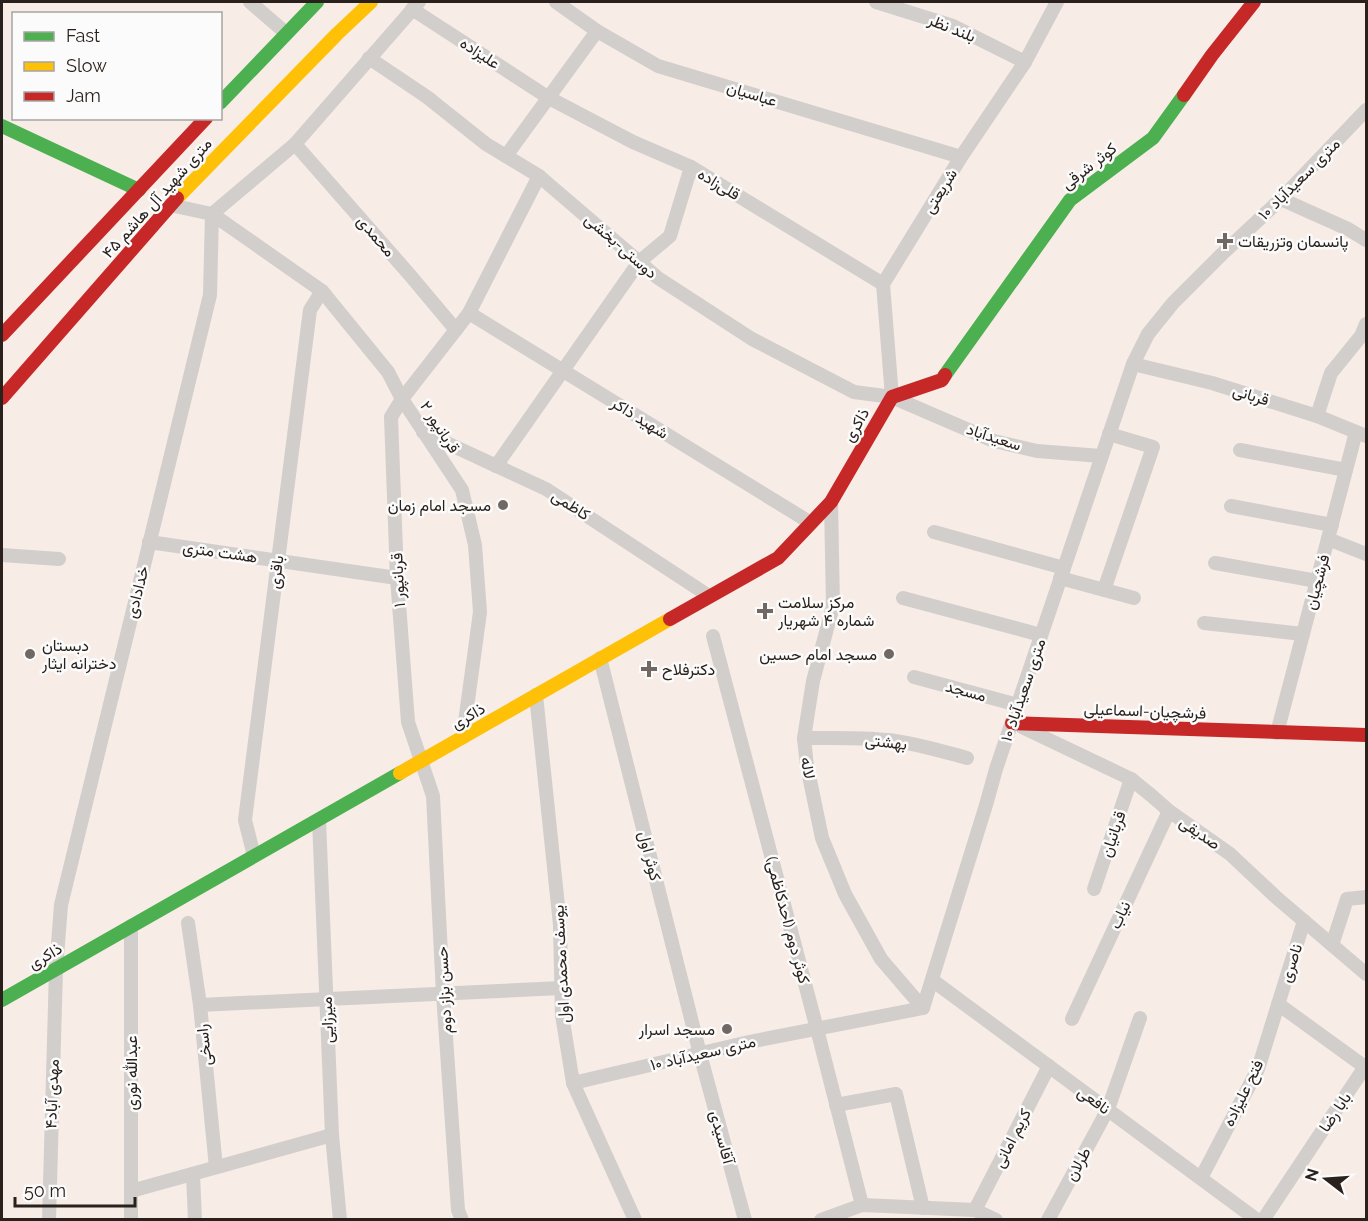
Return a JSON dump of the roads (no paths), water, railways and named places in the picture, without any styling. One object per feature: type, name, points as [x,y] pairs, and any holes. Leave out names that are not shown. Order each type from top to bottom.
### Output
[{"type":"main road","points":[[222,101],[317,2]]},
{"type":"main road","name":"۴۵ متری شهید آل هاشم","points":[[2,398],[209,164],[371,2]]},
{"type":"main road","name":"کوثر شرقی","points":[[891,397],[942,380],[1070,200],[1153,138],[1212,55],[1254,2]]},
{"type":"main road","name":"۴۵ متری شهید آل هاشم","points":[[2,335],[204,120]]},
{"type":"main road","points":[[2,126],[139,190]]},
{"type":"main road","name":"ذاکری","points":[[2,1000],[778,558],[831,502],[891,397]]},
{"type":"main road","name":"فرشچیان-اسماعیلی","points":[[1012,723],[1366,735]]},
{"type":"street","points":[[250,2],[286,33]]},
{"type":"street","name":"عباسیان","points":[[556,2],[597,31],[658,66],[961,157]]},
{"type":"street","name":"بلند نظر","points":[[876,2],[953,26],[1025,62]]},
{"type":"street","name":"شریعتی","points":[[882,284],[961,157],[1025,62],[1057,2]]},
{"type":"street","points":[[170,206],[212,214],[295,144],[416,5]]},
{"type":"street","name":"علیزاده","points":[[416,5],[549,98]]},
{"type":"street","points":[[506,156],[597,31]]},
{"type":"street","name":"دوستی-بخشی","points":[[369,58],[427,97],[486,144],[540,176],[658,278],[752,339],[854,392],[891,397]]},
{"type":"street","name":"قلی‌زاده","points":[[549,98],[633,142],[691,167],[882,284]]},
{"type":"street","name":"۱۰ متری سعیدآباد","points":[[573,1083],[923,1008],[996,769],[1133,364],[1148,334],[1173,303],[1281,199],[1366,110]]},
{"type":"street","name":"محمدی","points":[[295,144],[456,330]]},
{"type":"street","points":[[496,466],[639,262],[670,237],[691,167]]},
{"type":"street","name":"قربانپور ۱","points":[[421,761],[408,722],[398,578],[391,417],[402,399],[469,313],[540,176]]},
{"type":"street","points":[[1281,199],[1348,229],[1366,240]]},
{"type":"street","name":"قربانپور ۲","points":[[212,214],[322,291],[388,372],[402,399],[462,490],[475,545],[480,612],[464,737]]},
{"type":"street","name":"خدادادی","points":[[56,969],[61,906],[210,295],[212,214]]},
{"type":"street","points":[[882,284],[891,397]]},
{"type":"street","name":"باقری","points":[[255,856],[244,820],[310,310],[322,291]]},
{"type":"street","name":"شهید ذاکر","points":[[469,313],[811,523]]},
{"type":"street","points":[[1317,416],[1331,373],[1365,333]]},
{"type":"street","name":"قربانی","points":[[1133,364],[1212,383],[1317,416],[1361,434]]},
{"type":"street","name":"سعیدآباد","points":[[891,397],[994,441],[1037,451],[1101,456]]},
{"type":"street","name":"کاظمی","points":[[423,432],[546,489],[709,596]]},
{"type":"street","points":[[1104,590],[1153,447],[1109,434]]},
{"type":"street","name":"فرشچیان","points":[[1277,733],[1346,470],[1361,434]]},
{"type":"street","points":[[1240,450],[1346,470]]},
{"type":"street","name":"لاله","points":[[831,502],[833,606],[813,681],[804,738],[807,766],[822,838],[845,894],[881,959],[923,1008]]},
{"type":"street","points":[[1231,506],[1332,525]]},
{"type":"street","points":[[934,532],[1062,573],[1104,590],[1134,598]]},
{"type":"street","points":[[1328,539],[1366,554]]},
{"type":"street","name":"هشت متری","points":[[149,542],[398,578]]},
{"type":"street","points":[[2,555],[59,559]]},
{"type":"street","points":[[1215,562],[1317,581]]},
{"type":"street","points":[[903,598],[1041,635]]},
{"type":"street","points":[[1204,623],[1303,634]]},
{"type":"street","name":"کوثر دوم (احدکاظمی)","points":[[713,636],[862,1205]]},
{"type":"street","name":"کوثر اول","points":[[600,658],[700,1054]]},
{"type":"street","name":"مسجد","points":[[914,677],[1018,705]]},
{"type":"street","name":"یوسف محمدی اول","points":[[536,695],[560,925],[562,1015],[573,1083],[633,1216]]},
{"type":"street","name":"صدیقی","points":[[1012,723],[1131,779],[1169,811],[1230,854],[1277,898],[1366,974]]},
{"type":"street","name":"بهشتی","points":[[804,738],[888,740],[930,747],[966,758]]},
{"type":"street","name":"حسن بزاز دوم","points":[[421,761],[433,796],[458,1210],[462,1220]]},
{"type":"street","name":"قربانیان","points":[[1094,889],[1131,779]]},
{"type":"street","name":"نیاب","points":[[1072,1019],[1169,811]]},
{"type":"street","name":"میرزایی","points":[[318,820],[332,1135],[340,1220]]},
{"type":"street","points":[[1332,945],[1347,899],[1366,897]]},
{"type":"street","name":"ناصری","points":[[1278,1004],[1304,921]]},
{"type":"street","name":"راسخی","points":[[188,923],[200,1005],[216,1167]]},
{"type":"street","name":"عبدالله نوری","points":[[131,926],[131,1220]]},
{"type":"street","name":"مهدی آباد۴","points":[[49,1220],[56,969]]},
{"type":"street","name":"نافعی","points":[[932,980],[1257,1220]]},
{"type":"street","points":[[200,1005],[561,988]]},
{"type":"street","points":[[1278,1004],[1366,1066]]},
{"type":"street","name":"فتح علیزاده","points":[[1200,1178],[1258,1069],[1278,1004]]},
{"type":"street","points":[[1108,1109],[1140,1018]]},
{"type":"street","name":"آقاسیدی","points":[[700,1054],[745,1220]]},
{"type":"street","name":"کریم امانی","points":[[975,1210],[1049,1066]]},
{"type":"street","name":"بابا رضا","points":[[1263,1220],[1366,1066]]},
{"type":"street","points":[[836,1105],[896,1094],[923,1208]]},
{"type":"street","name":"طرلان","points":[[1048,1220],[1108,1109]]},
{"type":"street","points":[[131,1191],[332,1135]]},
{"type":"street","points":[[193,1174],[195,1220]]},
{"type":"street","points":[[822,1220],[862,1205],[975,1210],[996,1220]]},
{"type":"street","points":[[619,1220],[633,1216]]},
{"type":"place","name":"پانسمان وتزریقات","points":[[1225,241]]},
{"type":"place","name":"مسجد امام زمان","points":[[503,505]]},
{"type":"place","name":"مرکز سلامت شماره ۴ شهریار","points":[[765,611]]},
{"type":"place","name":"دبستان دخترانه ایثار","points":[[30,654]]},
{"type":"place","name":"مسجد امام حسین","points":[[889,654]]},
{"type":"place","name":"دکترفلاح","points":[[649,669]]},
{"type":"place","name":"مسجد اسرار","points":[[727,1029]]}]
